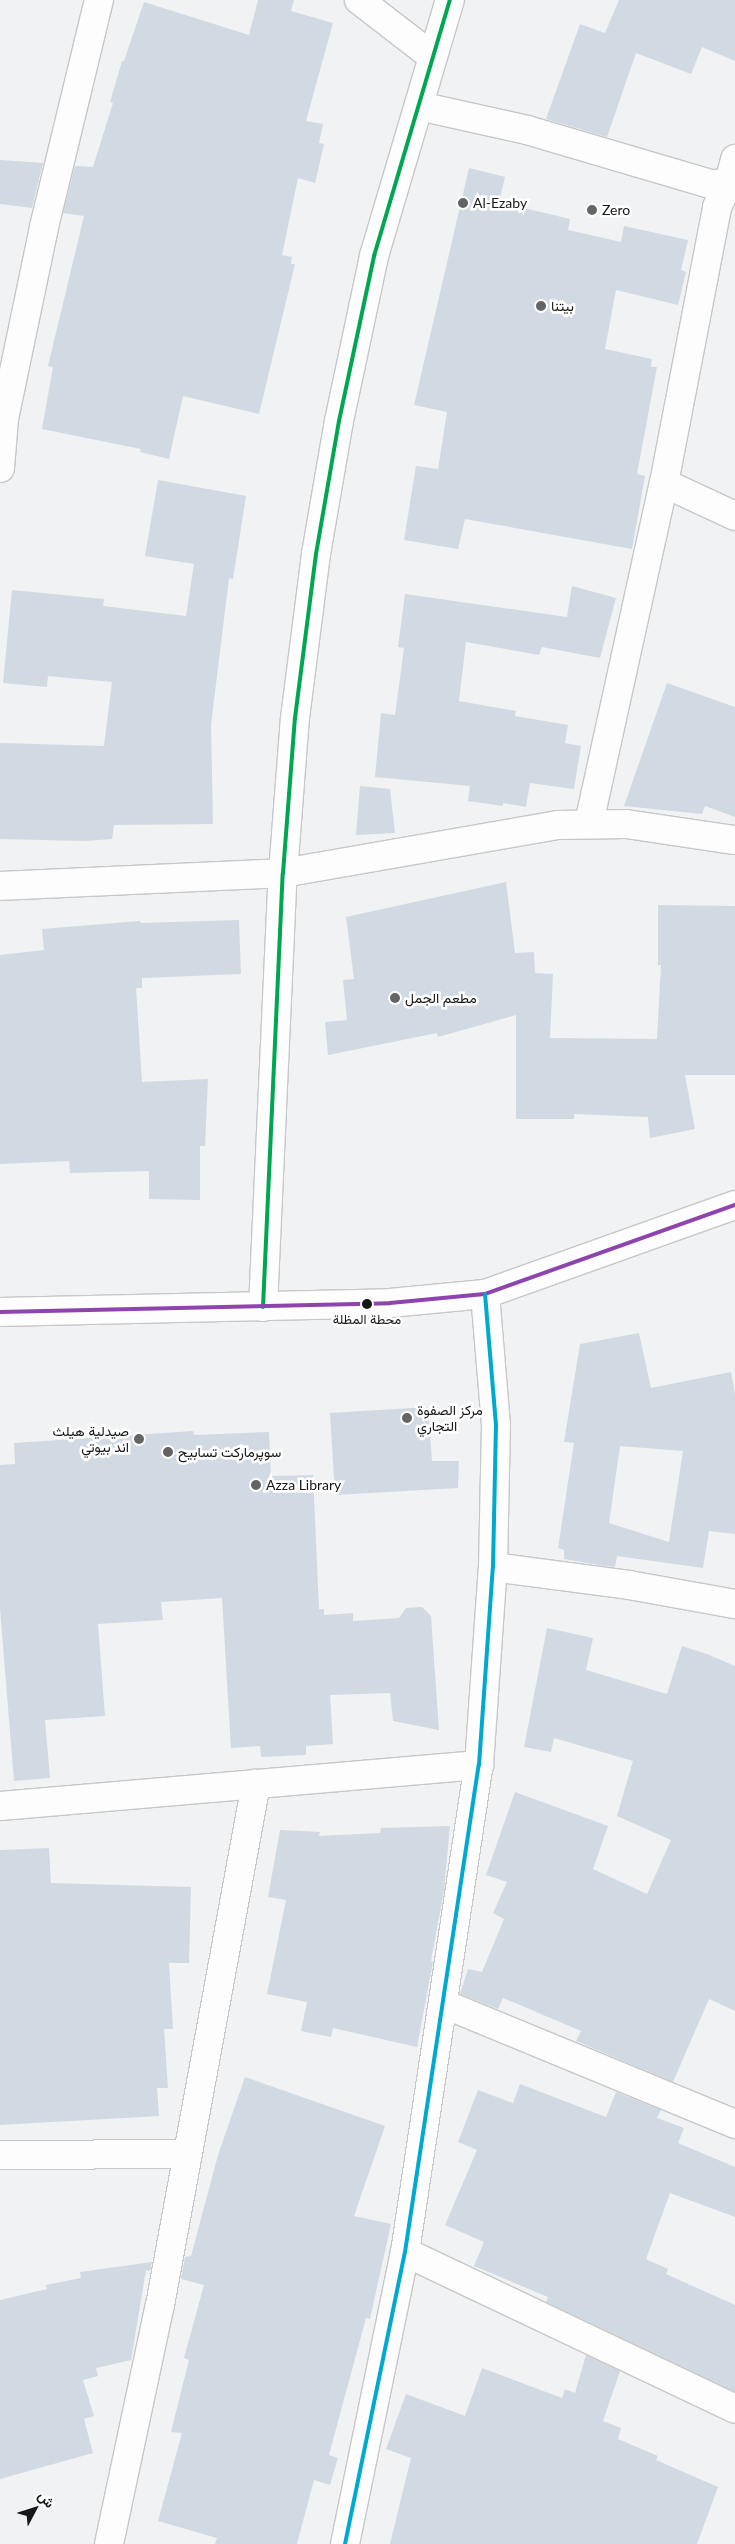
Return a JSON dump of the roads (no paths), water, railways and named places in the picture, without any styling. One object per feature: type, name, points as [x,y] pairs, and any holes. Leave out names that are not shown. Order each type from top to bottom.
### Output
[{"type":"street","points":[[0,468],[4,419],[44,227],[99,0]]},
{"type":"street","points":[[359,0],[433,57]]},
{"type":"street","points":[[263,1307],[283,873],[296,709],[316,554],[338,421],[374,256],[450,0]]},
{"type":"street","points":[[419,106],[527,130],[711,184],[733,174]]},
{"type":"street","points":[[589,824],[664,483],[717,207],[733,174]]},
{"type":"street","points":[[664,483],[735,516]]},
{"type":"street","points":[[0,886],[283,873],[558,825],[626,824],[735,840]]},
{"type":"street","points":[[0,1312],[390,1303],[484,1294],[735,1204]]},
{"type":"street","points":[[345,2544],[406,2252],[479,1765],[493,1567],[496,1425],[484,1294]]},
{"type":"street","points":[[493,1567],[629,1585],[735,1604]]},
{"type":"street","points":[[0,1806],[479,1765]]},
{"type":"street","points":[[109,2544],[160,2305],[256,1784]]},
{"type":"street","points":[[444,2004],[735,2124]]},
{"type":"street","points":[[0,2155],[187,2154]]},
{"type":"street","points":[[406,2252],[735,2409]]},
{"type":"place","name":"Al-Ezaby","points":[[463,203]]},
{"type":"place","name":"Zero","points":[[592,210]]},
{"type":"place","name":"بيتنا","points":[[541,306]]},
{"type":"place","name":"مطعم الجمل","points":[[395,998]]},
{"type":"place","name":"محطة المظلة","points":[[367,1304]]},
{"type":"place","name":"مركز الصفوة التجاري","points":[[407,1418]]},
{"type":"place","name":"صيدلية هيلث اند بيوتي","points":[[139,1439]]},
{"type":"place","name":"سوپرمارکت تسابيح","points":[[168,1452]]},
{"type":"place","name":"Azza Library","points":[[256,1485]]}]
